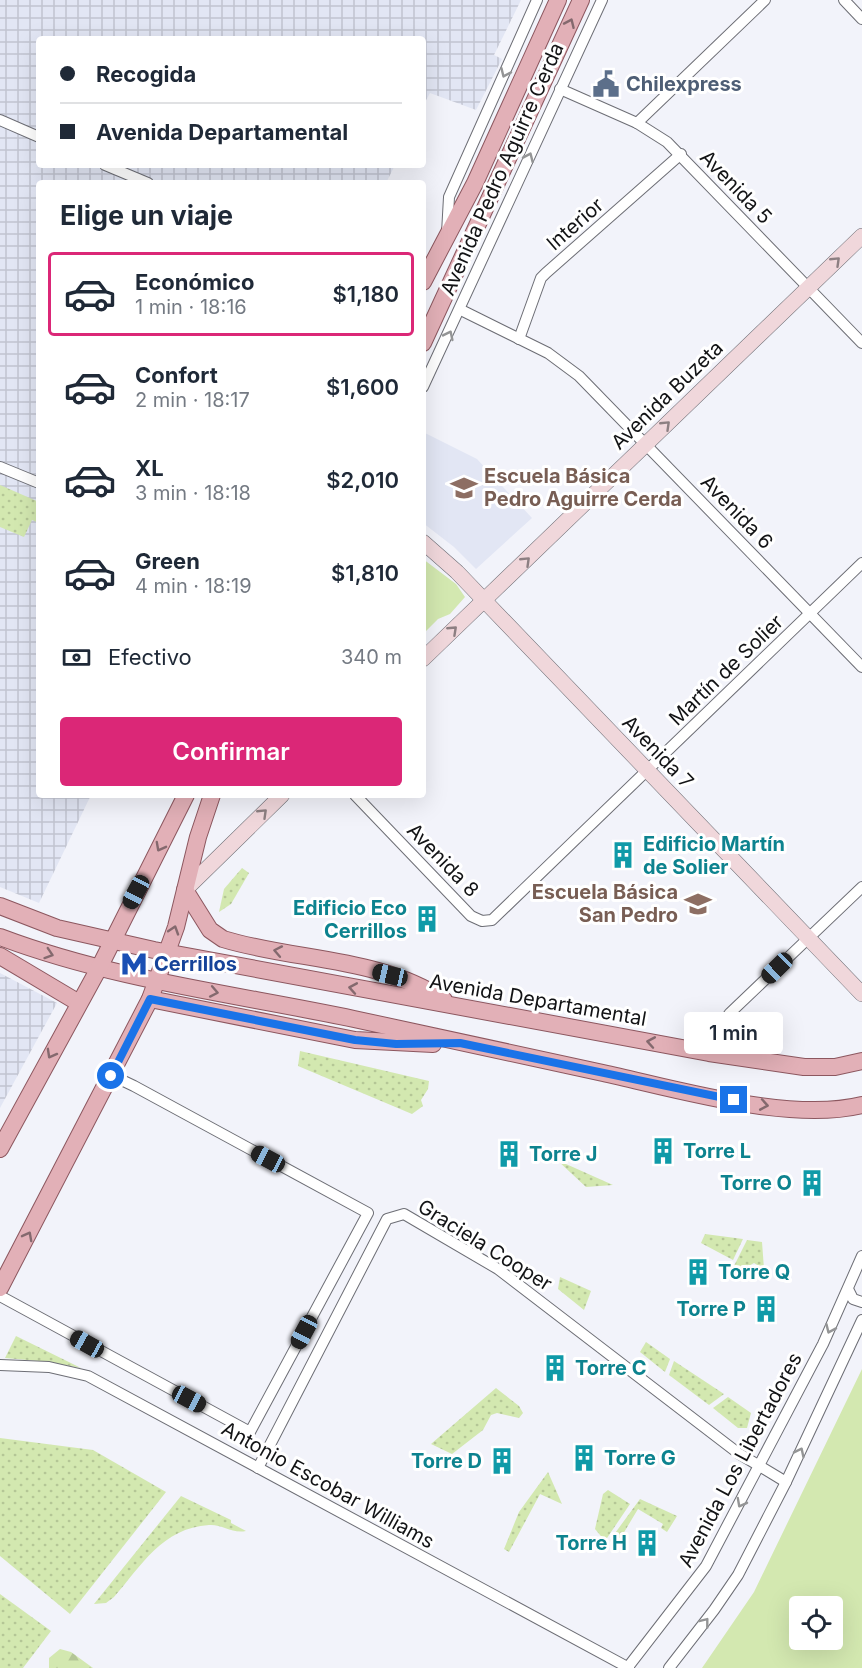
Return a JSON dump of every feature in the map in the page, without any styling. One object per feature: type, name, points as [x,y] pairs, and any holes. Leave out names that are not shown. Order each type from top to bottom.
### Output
[{"type":"main road","name":"Avenida Pedro Aguirre Cerda","points":[[426,277],[448,237],[558,0]]},
{"type":"main road","name":"Avenida Pedro Aguirre Cerda","points":[[426,337],[581,0]]},
{"type":"main road","name":"Avenida Buzeta","points":[[426,656],[862,236]]},
{"type":"main road","name":"Avenida 7","points":[[426,545],[449,564],[862,994]]},
{"type":"main road","points":[[0,1149],[99,968],[184,798]]},
{"type":"main road","points":[[0,1287],[150,999],[167,953],[186,890],[198,837],[211,798]]},
{"type":"main road","points":[[186,890],[279,798]]},
{"type":"main road","points":[[186,890],[210,930],[223,939],[390,975],[420,986],[452,1006]]},
{"type":"main road","name":"Avenida Departamental","points":[[0,906],[57,928],[167,953],[709,1053],[804,1067],[835,1067],[862,1061]]},
{"type":"main road","points":[[0,937],[99,968],[694,1093],[788,1109],[824,1111],[862,1105]]},
{"type":"main road","points":[[0,956],[80,1003]]},
{"type":"main road","points":[[150,999],[355,1040],[396,1044],[460,1043]]},
{"type":"street","name":"Avenida Pedro Aguirre Cerda","points":[[448,237],[449,197],[537,0]]},
{"type":"street","name":"Avenida Pedro Aguirre Cerda","points":[[426,381],[461,310],[602,0]]},
{"type":"street","points":[[637,123],[765,0]]},
{"type":"street","points":[[844,0],[862,19]]},
{"type":"street","name":"Avenida 5","points":[[560,89],[637,123],[681,154],[862,343]]},
{"type":"street","points":[[0,120],[36,136]]},
{"type":"street","name":"Interior","points":[[519,339],[541,278],[681,154]]},
{"type":"street","points":[[112,168],[141,180]]},
{"type":"street","name":"Avenida 6","points":[[461,310],[548,353],[572,369],[862,668]]},
{"type":"street","points":[[0,467],[36,482]]},
{"type":"street","name":"Martín de Solier","points":[[482,921],[496,918],[862,563]]},
{"type":"street","name":"Avenida 8","points":[[358,798],[471,916],[482,921]]},
{"type":"street","points":[[709,1053],[723,1021],[862,886]]},
{"type":"street","points":[[0,1296],[250,1432],[368,1213],[134,1086],[111,1076]]},
{"type":"street","name":"Graciela Cooper","points":[[258,1468],[387,1220],[404,1214],[498,1269],[760,1467],[786,1482]]},
{"type":"street","name":"Avenida Los Libertadores","points":[[629,1668],[706,1566],[823,1344],[862,1256]]},
{"type":"street","points":[[848,1289],[853,1299],[862,1302]]},
{"type":"street","points":[[669,1668],[738,1575],[786,1482],[862,1320]]},
{"type":"street","name":"Antonio Escobar Williams","points":[[0,1365],[49,1367],[88,1376],[629,1668]]},
{"type":"shaded area","points":[[0,0],[521,0],[494,55],[502,59],[476,110],[430,93],[426,100],[426,36],[36,36],[36,168],[394,168],[388,180],[36,180],[36,798],[90,798],[39,903],[0,887]]},
{"type":"shaded area","name":"Escuela Básica Pedro Aguirre Cerda","points":[[426,434],[477,459],[532,518],[476,569],[454,547],[426,525]]},
{"type":"shaded area","points":[[0,973],[57,1003],[0,1108]]},
{"type":"green space","points":[[0,485],[36,501],[36,522],[32,520],[24,537],[0,527]]},
{"type":"green space","points":[[426,561],[456,584],[465,597],[450,614],[438,619],[426,631]]},
{"type":"green space","points":[[242,868],[249,873],[231,904],[219,912],[224,889]]},
{"type":"green space","points":[[300,1051],[429,1081],[428,1089],[421,1100],[423,1106],[412,1114],[298,1066]]},
{"type":"green space","points":[[557,1160],[613,1185],[586,1187]]},
{"type":"green space","points":[[705,1234],[743,1239],[733,1260],[701,1243]]},
{"type":"green space","points":[[747,1240],[762,1242],[764,1269],[754,1263],[728,1278]]},
{"type":"green space","points":[[560,1277],[591,1291],[584,1310],[558,1289]]},
{"type":"green space","points":[[16,1336],[81,1368],[50,1362],[5,1358]]},
{"type":"green space","points":[[646,1342],[670,1359],[665,1372],[640,1352]]},
{"type":"green space","points":[[674,1361],[724,1394],[709,1405],[669,1375]]},
{"type":"green space","points":[[862,1369],[862,1668],[702,1668],[754,1592]]},
{"type":"green space","points":[[496,1388],[519,1406],[523,1413],[519,1418],[497,1413],[491,1415],[483,1430],[452,1454],[431,1444]]},
{"type":"green space","points":[[728,1397],[751,1413],[747,1428],[738,1428],[713,1408]]},
{"type":"green space","points":[[0,1438],[93,1450],[166,1492],[70,1614],[0,1556]]},
{"type":"green space","points":[[548,1472],[562,1504],[540,1494],[509,1552],[504,1549],[519,1512]]},
{"type":"green space","points":[[608,1490],[630,1504],[605,1541],[595,1529],[603,1494]]},
{"type":"green space","points":[[181,1496],[231,1520],[231,1523],[246,1531],[209,1525],[178,1533],[154,1550],[114,1597],[106,1603],[94,1604]]},
{"type":"green space","points":[[640,1499],[677,1516],[667,1532],[661,1528],[663,1524],[638,1509],[614,1549],[610,1540]]},
{"type":"green space","points":[[0,1594],[51,1631],[23,1668],[0,1668]]},
{"type":"green space","points":[[60,1649],[71,1652],[93,1668],[49,1668],[49,1658]]},
{"type":"place","name":"Chilexpress","points":[[606,84]]},
{"type":"place","name":"Escuela Básica Pedro Aguirre Cerda","points":[[464,488]]},
{"type":"place","name":"Edificio Martín de Solier","points":[[623,855]]},
{"type":"place","name":"Escuela Básica San Pedro","points":[[698,904]]},
{"type":"place","name":"Edificio Eco Cerrillos","points":[[427,919]]},
{"type":"place","name":"Cerrillos","points":[[134,964]]},
{"type":"place","name":"Torre L","points":[[663,1151]]},
{"type":"place","name":"Torre J","points":[[509,1154]]},
{"type":"place","name":"Torre O","points":[[812,1183]]},
{"type":"place","name":"Torre Q","points":[[698,1272]]},
{"type":"place","name":"Torre P","points":[[766,1309]]},
{"type":"place","name":"Torre C","points":[[555,1368]]},
{"type":"place","name":"Torre G","points":[[584,1458]]},
{"type":"place","name":"Torre D","points":[[502,1461]]},
{"type":"place","name":"Torre H","points":[[647,1543]]},
{"type":"route","points":[[111,1076],[150,999],[355,1040],[396,1044],[460,1043],[734,1100]]}]
